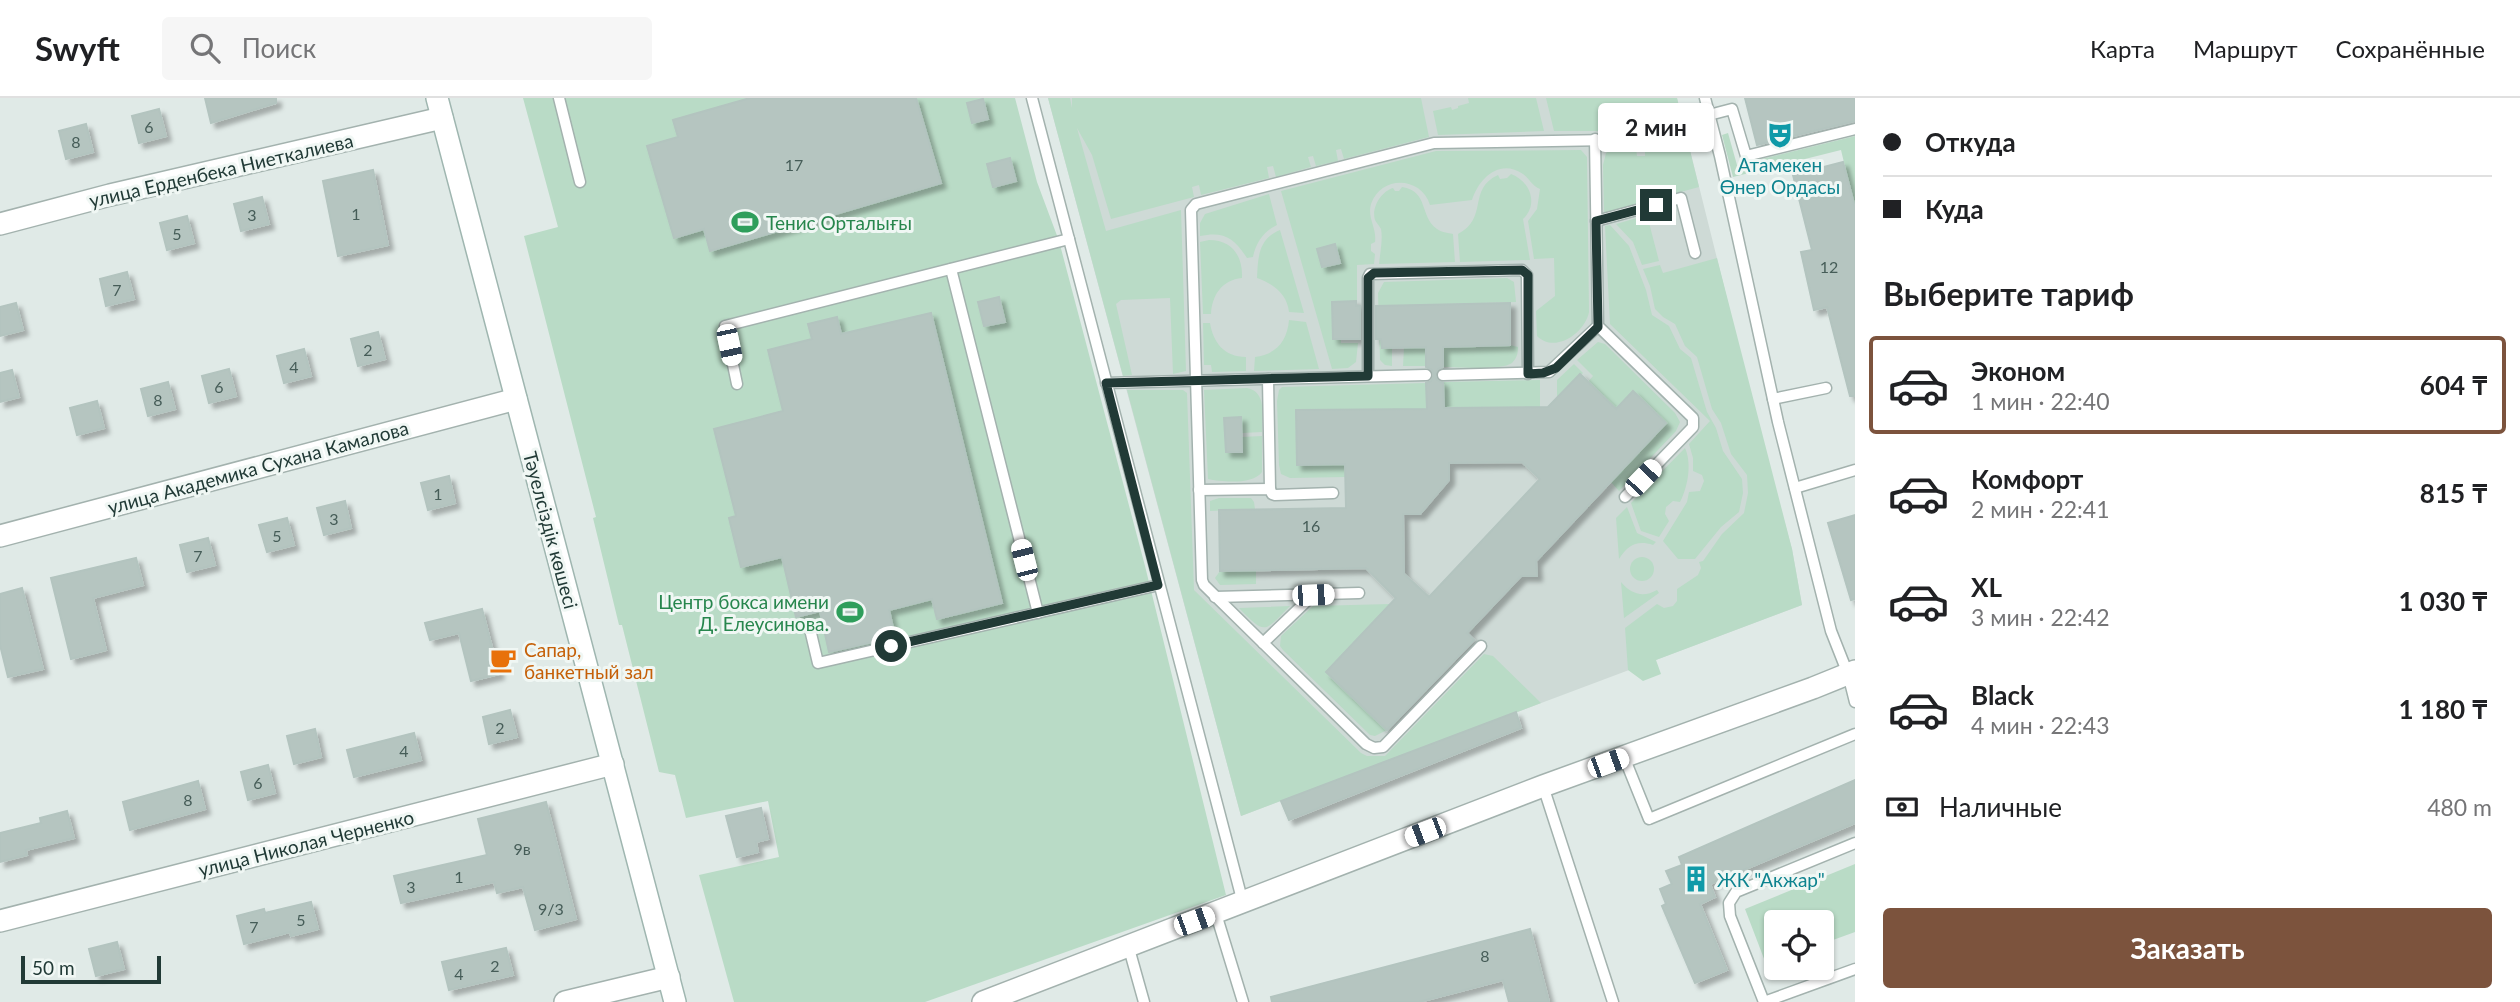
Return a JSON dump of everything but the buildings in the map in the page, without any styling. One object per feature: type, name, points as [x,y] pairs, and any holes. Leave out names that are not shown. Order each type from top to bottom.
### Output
[{"type":"street","name":"улица Ерденбека Ниеткалиева","points":[[0,224],[439,108]]},
{"type":"street","name":"Тәуелсіздік көшесі","points":[[439,108],[675,1002]]},
{"type":"street","name":"улица Академика Сухана Камалова","points":[[0,536],[516,399]]},
{"type":"street","points":[[983,1002],[1543,786],[1851,672]]},
{"type":"street","name":"улица Николая Черненко","points":[[0,921],[613,764]]},
{"type":"street","points":[[565,1002],[668,977]]},
{"type":"lane","points":[[559,98],[580,182]]},
{"type":"lane","points":[[1032,98],[1243,903]]},
{"type":"lane","points":[[1704,98],[1795,488],[1831,632],[1851,672],[1855,702]]},
{"type":"lane","points":[[1709,114],[1732,109],[1746,156],[1855,129]]},
{"type":"lane","points":[[1595,139],[1598,327],[1693,418],[1694,422],[1693,427],[1625,497]]},
{"type":"lane","points":[[1482,646],[1383,747],[1374,748],[1366,744],[1215,597],[1202,580],[1191,210],[1196,204],[1434,143],[1667,139]]},
{"type":"lane","points":[[1596,221],[1681,198],[1695,253]]},
{"type":"lane","points":[[737,384],[725,326],[1069,239]]},
{"type":"lane","points":[[951,269],[1038,613]]},
{"type":"lane","points":[[1368,376],[1370,274],[1522,270],[1528,275],[1528,374]]},
{"type":"lane","points":[[1443,375],[1543,373],[1556,368],[1598,327]]},
{"type":"lane","points":[[1106,383],[1426,375]]},
{"type":"lane","points":[[1268,379],[1272,494],[1333,494]]},
{"type":"lane","points":[[1773,399],[1826,387]]},
{"type":"lane","points":[[1795,488],[1855,470]]},
{"type":"lane","points":[[1199,490],[1270,489]]},
{"type":"lane","points":[[808,625],[818,663],[1158,585]]},
{"type":"lane","points":[[1215,597],[1359,593]]},
{"type":"lane","points":[[1263,643],[1313,595]]},
{"type":"lane","points":[[1625,757],[1649,819],[1855,734]]},
{"type":"lane","points":[[1543,786],[1613,1002]]},
{"type":"lane","points":[[1855,843],[1735,892],[1729,903],[1730,916],[1764,1002],[1855,970]]},
{"type":"lane","points":[[1216,914],[1243,1002]]},
{"type":"lane","points":[[1128,945],[1144,1002]]},
{"type":"shaded area","points":[[1048,98],[1677,98],[1792,549],[1802,605],[1241,816]]},
{"type":"green space","points":[[523,98],[1015,98],[1037,182],[1059,241],[1145,566],[1226,895],[925,1002],[734,1002],[699,875],[779,857],[768,801],[686,818],[675,775],[659,772],[622,625],[619,625],[593,518],[596,517],[524,236],[558,227]]},
{"type":"green space","points":[[1048,98],[1070,98],[1072,108],[1072,98],[1421,98],[1429,137],[1344,159],[1341,149],[1336,150],[1338,161],[1316,166],[1313,156],[1308,157],[1311,167],[1276,177],[1273,166],[1267,167],[1269,178],[1201,195],[1199,185],[1192,187],[1194,197],[1111,219],[1092,155],[1077,128],[1106,231],[1181,210],[1186,371],[1173,374],[1170,298],[1121,300],[1116,304],[1132,375],[1123,376]]},
{"type":"green space","points":[[1468,98],[1536,98],[1544,131],[1438,135],[1433,111],[1458,108],[1469,103]]},
{"type":"green space","points":[[1546,98],[1677,98],[1699,187],[1604,213],[1603,165],[1606,153],[1614,148],[1636,148],[1637,156],[1645,156],[1645,148],[1678,146],[1680,135],[1673,131],[1554,131]]},
{"type":"green space","points":[[1728,133],[1737,165],[1855,136],[1855,208],[1841,150],[1733,177],[1722,135]]},
{"type":"green space","points":[[1581,150],[1587,157],[1589,312],[1576,334],[1552,343],[1537,336],[1536,311],[1555,296],[1554,258],[1534,259],[1528,221],[1537,209],[1540,189],[1525,176],[1514,170],[1499,169],[1485,178],[1472,200],[1430,205],[1425,195],[1410,184],[1392,184],[1383,188],[1371,204],[1375,242],[1371,244],[1371,251],[1375,254],[1374,264],[1357,265],[1357,301],[1332,303],[1333,339],[1341,339],[1341,343],[1358,343],[1356,362],[1348,368],[1332,369],[1281,191],[1436,151]]},
{"type":"green space","points":[[1511,174],[1523,182],[1530,194],[1531,207],[1523,219],[1530,260],[1460,262],[1458,234],[1473,220],[1483,188],[1498,175],[1500,179]]},
{"type":"green space","points":[[1402,187],[1416,193],[1431,224],[1443,232],[1453,234],[1455,262],[1379,264],[1382,233],[1375,220],[1376,205],[1381,196],[1389,190],[1393,188],[1399,191]]},
{"type":"green space","points":[[1269,194],[1277,225],[1261,238],[1253,257],[1247,258],[1238,245],[1222,235],[1200,236],[1200,223],[1205,214]]},
{"type":"green space","points":[[1647,215],[1659,261],[1642,265],[1633,242],[1616,224]]},
{"type":"green space","points":[[1610,225],[1629,246],[1646,290],[1652,315],[1669,326],[1680,349],[1691,358],[1707,412],[1716,428],[1723,451],[1742,479],[1743,493],[1739,512],[1721,527],[1695,559],[1678,559],[1663,541],[1687,502],[1689,492],[1700,491],[1704,481],[1702,475],[1693,471],[1689,444],[1710,421],[1610,324],[1605,226]]},
{"type":"green space","points":[[1280,230],[1304,313],[1289,312],[1286,300],[1279,290],[1257,278],[1263,244]]},
{"type":"green space","points":[[1209,240],[1230,246],[1238,256],[1242,278],[1224,285],[1213,301],[1211,314],[1203,314],[1200,242]]},
{"type":"green space","points":[[1717,258],[1792,549],[1802,605],[1656,660],[1661,674],[1643,681],[1628,670],[1625,628],[1657,604],[1664,608],[1673,606],[1677,601],[1677,589],[1698,575],[1701,568],[1699,562],[1703,561],[1722,534],[1744,513],[1748,493],[1747,475],[1731,454],[1721,423],[1712,409],[1697,357],[1685,346],[1675,324],[1655,309],[1643,269],[1660,265],[1663,273]]},
{"type":"green space","points":[[1507,278],[1514,282],[1516,302],[1381,306],[1382,348],[1392,348],[1392,366],[1385,365],[1380,360],[1378,293],[1384,282]]},
{"type":"green space","points":[[1289,320],[1306,322],[1319,369],[1254,371],[1255,357],[1269,353],[1279,346],[1286,335]]},
{"type":"green space","points":[[1203,323],[1210,323],[1217,342],[1226,351],[1246,357],[1246,371],[1212,372],[1211,365],[1204,365]]},
{"type":"green space","points":[[1598,342],[1605,344],[1675,413],[1680,422],[1676,431],[1619,491],[1610,481],[1633,392],[1616,409],[1588,382],[1593,376],[1577,360]]},
{"type":"green space","points":[[1426,347],[1426,366],[1403,366],[1404,348]]},
{"type":"green space","points":[[1443,347],[1518,347],[1517,353],[1512,363],[1506,365],[1489,368],[1443,367]]},
{"type":"green space","points":[[1574,364],[1583,373],[1557,398],[1557,380]]},
{"type":"green space","points":[[1540,380],[1540,407],[1444,408],[1443,382]]},
{"type":"green space","points":[[1426,383],[1427,409],[1297,410],[1297,464],[1346,464],[1345,477],[1290,478],[1281,474],[1277,401],[1282,387]]},
{"type":"green space","points":[[1127,390],[1183,390],[1187,393],[1194,590],[1361,753],[1367,756],[1385,756],[1484,654],[1493,656],[1541,703],[1241,816]]},
{"type":"green space","points":[[1204,390],[1253,390],[1261,399],[1262,432],[1242,433],[1241,417],[1225,418],[1226,452],[1242,452],[1242,437],[1262,436],[1262,472],[1245,481],[1208,479]]},
{"type":"green space","points":[[1685,448],[1688,475],[1680,502],[1673,501],[1666,507],[1665,514],[1669,521],[1659,537],[1641,531],[1631,503]]},
{"type":"green space","points":[[1219,498],[1251,498],[1255,509],[1210,511],[1210,501]]},
{"type":"green space","points":[[1627,507],[1637,533],[1656,542],[1653,545],[1633,545],[1619,559],[1616,518]]},
{"type":"green space","points":[[1642,557],[1651,560],[1654,569],[1651,578],[1642,581],[1633,578],[1630,569],[1633,560]]},
{"type":"green space","points":[[1256,570],[1256,584],[1220,585],[1215,578],[1220,571]]},
{"type":"green space","points":[[1621,582],[1638,594],[1657,590],[1659,593],[1624,618]]},
{"type":"green space","points":[[1390,604],[1326,672],[1387,730],[1375,736],[1370,735],[1283,650],[1280,646],[1281,636],[1313,606]]},
{"type":"green space","points":[[1290,606],[1265,627],[1260,627],[1239,608]]},
{"type":"green space","points":[[1855,864],[1855,932],[1834,940],[1834,910],[1764,910],[1764,959],[1745,909]]},
{"type":"place","name":"Атамекен Өнер Ордасы","points":[[1780,135]]},
{"type":"place","name":"Тенис Орталығы","points":[[745,222]]},
{"type":"place","name":"Центр бокса имени Д. Елеусинова.","points":[[850,612]]},
{"type":"place","name":"Сапар, банкетный зал","points":[[503,660]]},
{"type":"place","name":"ЖК \"Акжар\"","points":[[1696,879]]},
{"type":"route","points":[[891,646],[1158,585],[1106,383],[1368,376],[1368,278],[1374,273],[1526,272],[1528,374],[1549,372],[1598,327],[1596,221],[1656,205]]}]
